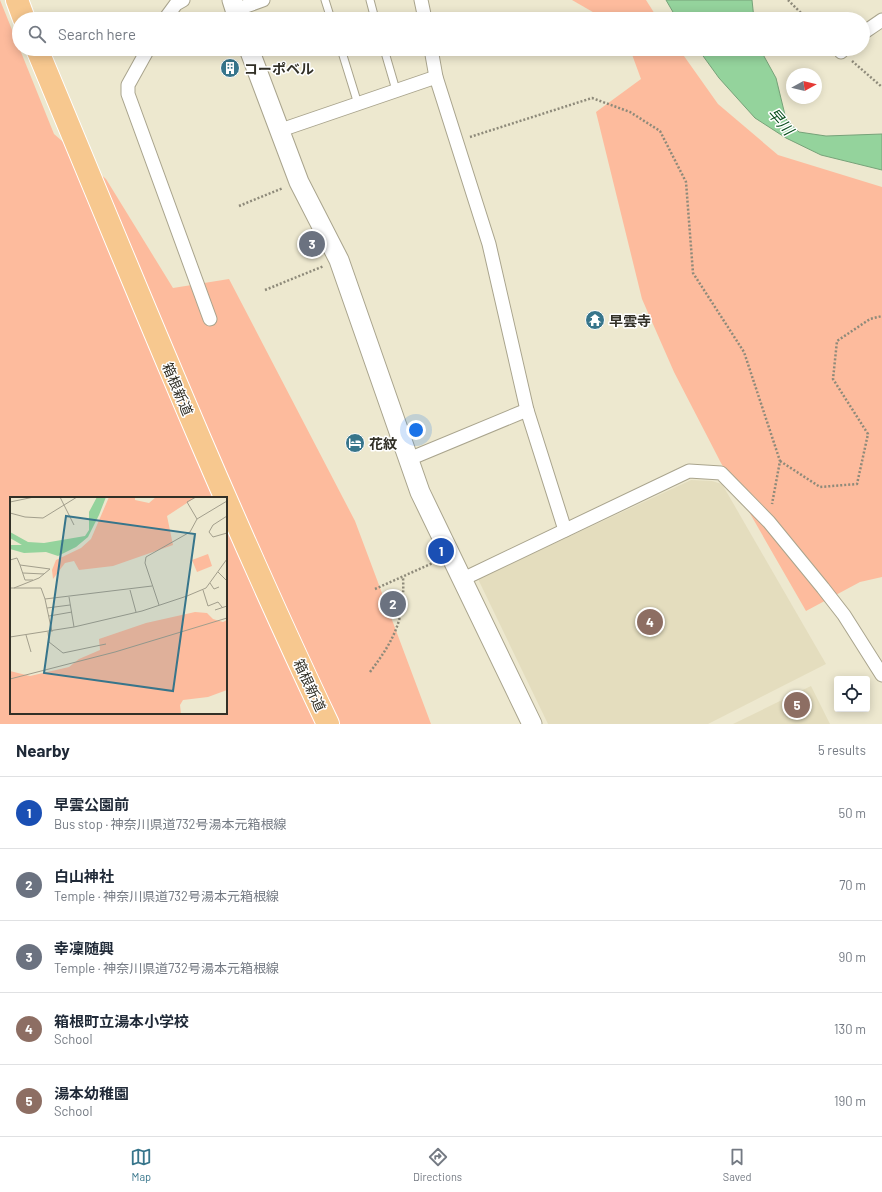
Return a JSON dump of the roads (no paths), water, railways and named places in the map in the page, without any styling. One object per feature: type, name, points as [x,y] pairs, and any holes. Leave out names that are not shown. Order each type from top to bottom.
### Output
[{"type":"highway","points":[[16,0],[21,12]]},
{"type":"highway","name":"箱根新道","points":[[40,56],[175,382],[226,497]]},
{"type":"highway","name":"箱根新道","points":[[227,500],[295,655],[328,724]]},
{"type":"main road","points":[[251,56],[278,131],[299,182],[339,260],[420,492],[532,724]]},
{"type":"street","points":[[170,12],[176,4],[184,0]]},
{"type":"street","points":[[235,10],[263,0]]},
{"type":"street","points":[[421,0],[424,12]]},
{"type":"street","points":[[870,28],[882,20]]},
{"type":"street","points":[[144,56],[128,85],[128,94],[210,318]]},
{"type":"street","points":[[432,56],[436,77],[489,244],[527,410],[565,530]]},
{"type":"street","points":[[278,131],[436,77]]},
{"type":"street","points":[[409,459],[527,410]]},
{"type":"street","points":[[463,579],[689,471],[720,473],[769,522],[844,615],[882,675]]},
{"type":"lane","points":[[325,0],[329,12]]},
{"type":"lane","points":[[370,0],[373,12]]},
{"type":"lane","points":[[343,56],[358,104]]},
{"type":"lane","points":[[386,56],[396,90]]},
{"type":"water","points":[[666,0],[752,0],[753,12],[673,12]]},
{"type":"water","name":"早川","points":[[703,56],[764,56],[776,78],[786,119],[799,132],[826,136],[882,134],[882,170],[821,155],[786,138],[755,118],[719,78]]},
{"type":"place","name":"コーポベル","points":[[230,68]]},
{"type":"place","name":"幸凜随興","points":[[312,244]]},
{"type":"place","name":"早雲寺","points":[[595,320]]},
{"type":"place","name":"花紋","points":[[355,443]]},
{"type":"place","name":"早雲公園前","points":[[441,551]]},
{"type":"place","name":"白山神社","points":[[393,604]]},
{"type":"place","name":"箱根町立湯本小学校","points":[[650,622]]},
{"type":"place","name":"湯本幼稚園","points":[[797,705]]}]
